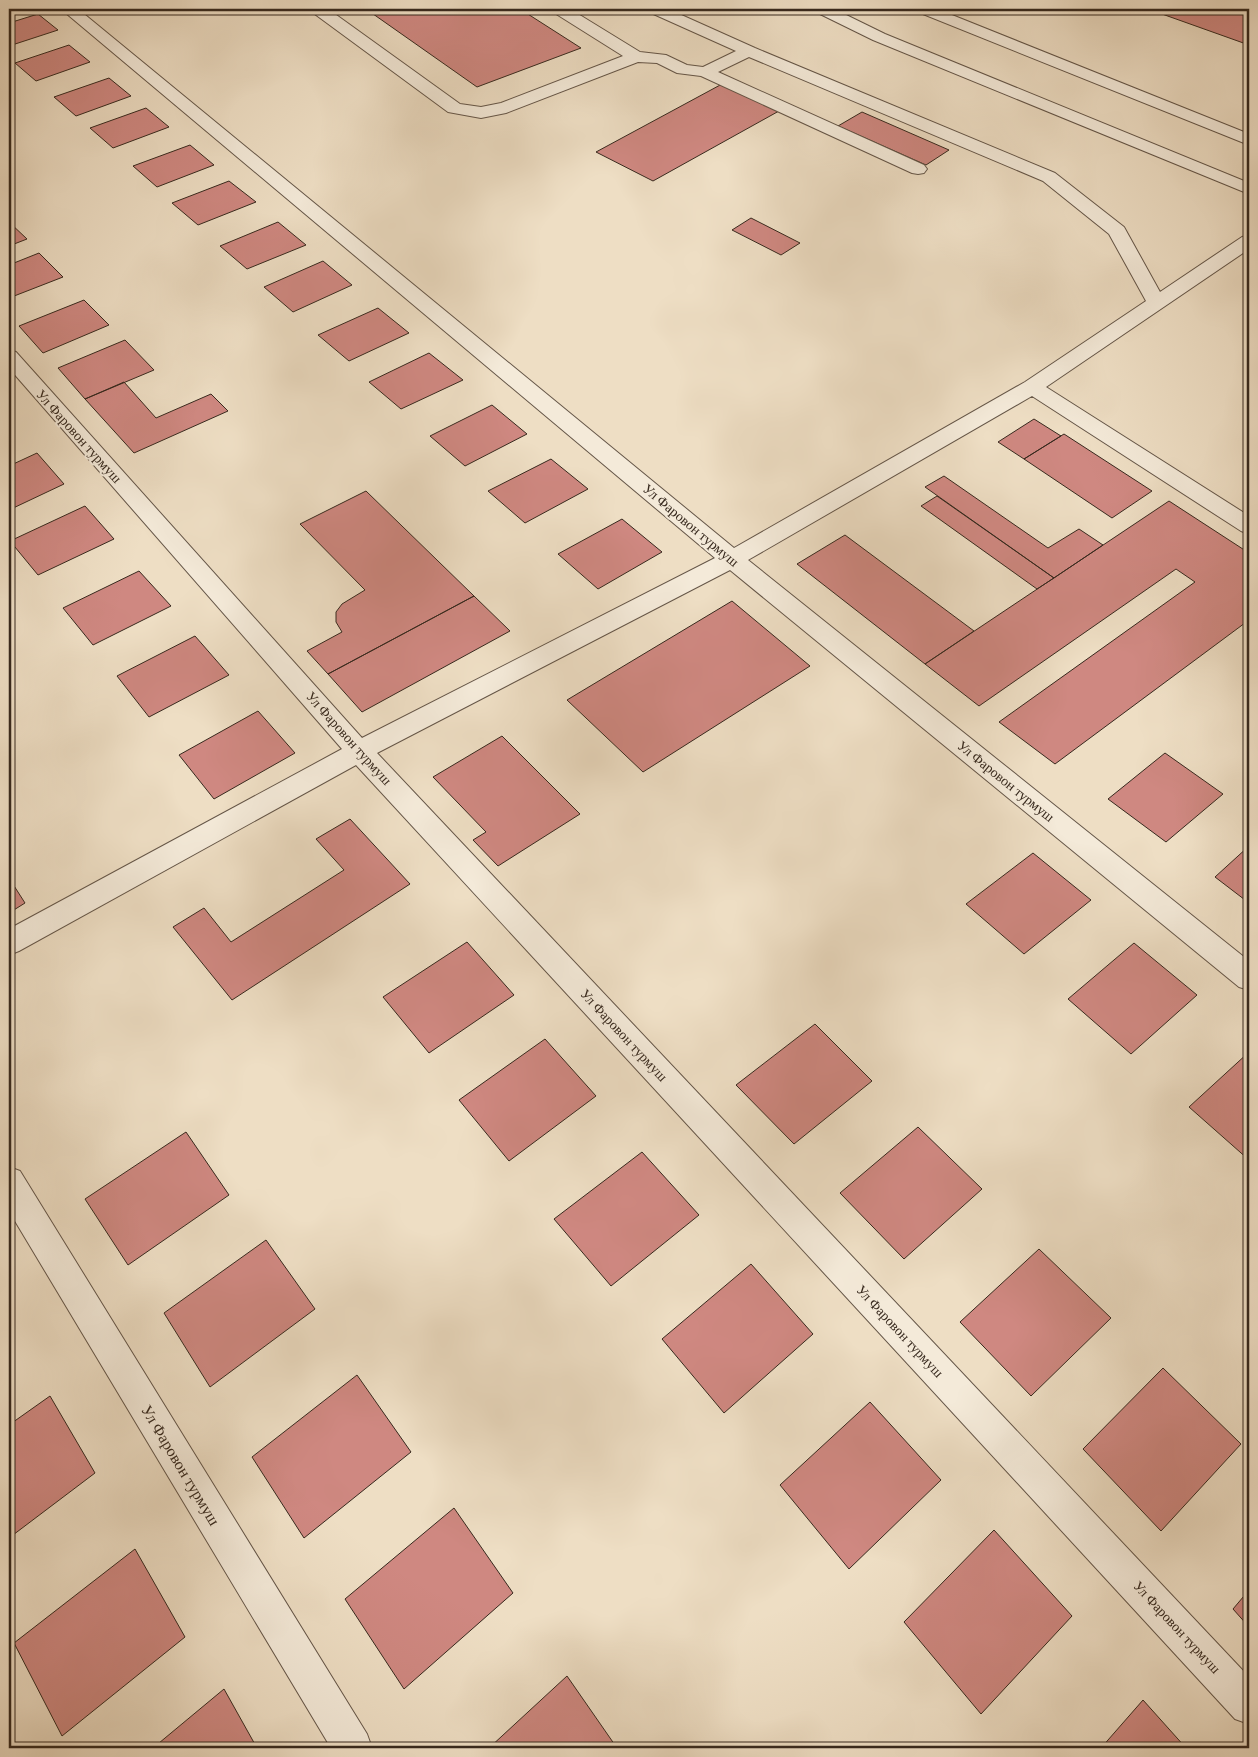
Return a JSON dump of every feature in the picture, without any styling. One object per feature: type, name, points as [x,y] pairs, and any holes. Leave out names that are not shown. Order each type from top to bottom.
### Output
[{"type":"street","name":"Ул Фаровон турмуш","points":[[69,9],[732,559],[1249,978]]},
{"type":"street","points":[[318,9],[454,108],[472,113],[490,113],[636,57],[660,58],[683,69],[705,72],[918,168]]},
{"type":"street","points":[[559,9],[636,57]]},
{"type":"street","points":[[655,9],[749,51],[1049,177],[1117,231],[1157,303]]},
{"type":"street","points":[[822,9],[879,36],[1249,189]]},
{"type":"street","points":[[924,9],[1249,140]]},
{"type":"street","points":[[705,72],[749,51]]},
{"type":"street","points":[[9,943],[359,751],[732,559],[1032,387],[1249,242]]},
{"type":"street","name":"Ул Фаровон турмуш","points":[[9,356],[359,751],[1249,1705]]},
{"type":"street","points":[[1032,387],[1249,526]]},
{"type":"street","name":"Ул Фаровон турмуш","points":[[9,1182],[353,1748]]},
{"type":"building","points":[[366,9],[520,9],[581,48],[477,87]]},
{"type":"building","points":[[1148,9],[1249,9],[1249,45]]},
{"type":"building","points":[[38,14],[58,30],[9,46],[9,23]]},
{"type":"building","points":[[69,45],[90,62],[36,81],[15,63]]},
{"type":"building","points":[[109,78],[131,96],[76,116],[54,97]]},
{"type":"building","points":[[722,84],[779,111],[653,181],[596,152]]},
{"type":"building","points":[[146,108],[169,127],[113,148],[90,128]]},
{"type":"building","points":[[862,112],[949,150],[926,165],[838,126]]},
{"type":"building","points":[[190,145],[214,165],[157,187],[133,166]]},
{"type":"building","points":[[229,181],[256,202],[198,225],[172,203]]},
{"type":"building","points":[[751,218],[800,243],[781,255],[732,230]]},
{"type":"building","points":[[9,222],[27,239],[9,246]]},
{"type":"building","points":[[278,222],[306,245],[247,269],[220,246]]},
{"type":"building","points":[[39,253],[63,277],[9,298],[9,265]]},
{"type":"building","points":[[323,261],[352,285],[293,312],[264,287]]},
{"type":"building","points":[[84,300],[109,325],[43,353],[19,326]]},
{"type":"building","points":[[378,308],[409,333],[349,361],[318,335]]},
{"type":"building","points":[[125,340],[154,370],[85,399],[58,368]]},
{"type":"building","points":[[429,353],[463,380],[401,409],[369,382]]},
{"type":"building","points":[[124,382],[156,418],[211,394],[228,411],[134,453],[85,399]]},
{"type":"building","points":[[492,405],[527,434],[465,466],[430,436]]},
{"type":"building","points":[[1034,419],[1061,436],[1024,459],[998,442]]},
{"type":"building","points":[[1064,434],[1152,491],[1112,518],[1024,459]]},
{"type":"building","points":[[37,453],[64,484],[9,510],[9,466]]},
{"type":"building","points":[[551,459],[588,489],[525,523],[488,491]]},
{"type":"building","points":[[944,476],[1048,548],[1079,529],[1103,545],[1054,578],[925,487]]},
{"type":"building","points":[[366,491],[474,596],[328,674],[307,651],[342,632],[336,622],[336,612],[342,604],[365,590],[300,524]]},
{"type":"building","points":[[937,496],[1054,578],[1037,589],[921,506]]},
{"type":"building","points":[[1169,501],[1249,553],[1249,620],[1055,764],[999,722],[1195,582],[1176,569],[979,706],[925,664]]},
{"type":"building","points":[[85,506],[114,539],[38,575],[10,541]]},
{"type":"building","points":[[622,519],[662,552],[598,589],[558,554]]},
{"type":"building","points":[[845,535],[974,631],[925,664],[797,564]]},
{"type":"building","points":[[139,571],[171,606],[93,645],[63,608]]},
{"type":"building","points":[[474,596],[510,631],[362,712],[328,674]]},
{"type":"building","points":[[732,601],[810,666],[643,772],[567,700]]},
{"type":"building","points":[[195,636],[229,675],[149,717],[117,676]]},
{"type":"building","points":[[258,711],[295,753],[214,799],[179,755]]},
{"type":"building","points":[[502,736],[580,814],[498,866],[473,840],[486,832],[433,777]]},
{"type":"building","points":[[1165,753],[1223,794],[1166,842],[1108,799]]},
{"type":"building","points":[[350,819],[410,884],[232,1000],[173,927],[204,908],[231,942],[344,870],[316,839]]},
{"type":"building","points":[[1249,846],[1249,903],[1215,877]]},
{"type":"building","points":[[1033,853],[1091,900],[1024,954],[966,904]]},
{"type":"building","points":[[9,878],[25,903],[9,913]]},
{"type":"building","points":[[467,942],[514,995],[429,1053],[383,997]]},
{"type":"building","points":[[1134,943],[1197,995],[1131,1054],[1068,999]]},
{"type":"building","points":[[815,1024],[872,1081],[794,1144],[736,1085]]},
{"type":"building","points":[[545,1039],[596,1096],[509,1161],[459,1100]]},
{"type":"building","points":[[1249,1052],[1249,1160],[1189,1107]]},
{"type":"building","points":[[918,1127],[982,1189],[904,1259],[840,1193]]},
{"type":"building","points":[[186,1132],[229,1195],[128,1265],[85,1199]]},
{"type":"building","points":[[642,1152],[699,1215],[611,1286],[554,1219]]},
{"type":"building","points":[[266,1240],[315,1309],[210,1387],[164,1313]]},
{"type":"building","points":[[1039,1249],[1111,1318],[1031,1396],[960,1322]]},
{"type":"building","points":[[751,1264],[813,1334],[724,1413],[662,1339]]},
{"type":"building","points":[[1163,1368],[1241,1444],[1161,1531],[1083,1449]]},
{"type":"building","points":[[357,1375],[411,1452],[304,1538],[252,1457]]},
{"type":"building","points":[[50,1396],[95,1473],[9,1538],[9,1425]]},
{"type":"building","points":[[870,1402],[941,1480],[849,1569],[780,1485]]},
{"type":"building","points":[[454,1508],[513,1593],[404,1689],[345,1599]]},
{"type":"building","points":[[994,1530],[1072,1616],[981,1714],[904,1622]]},
{"type":"building","points":[[135,1549],[185,1637],[62,1736],[14,1643]]},
{"type":"building","points":[[1249,1590],[1249,1627],[1233,1609]]},
{"type":"building","points":[[567,1676],[617,1748],[489,1748]]},
{"type":"building","points":[[224,1689],[257,1748],[153,1748]]},
{"type":"building","points":[[1143,1700],[1186,1748],[1101,1748]]}]
